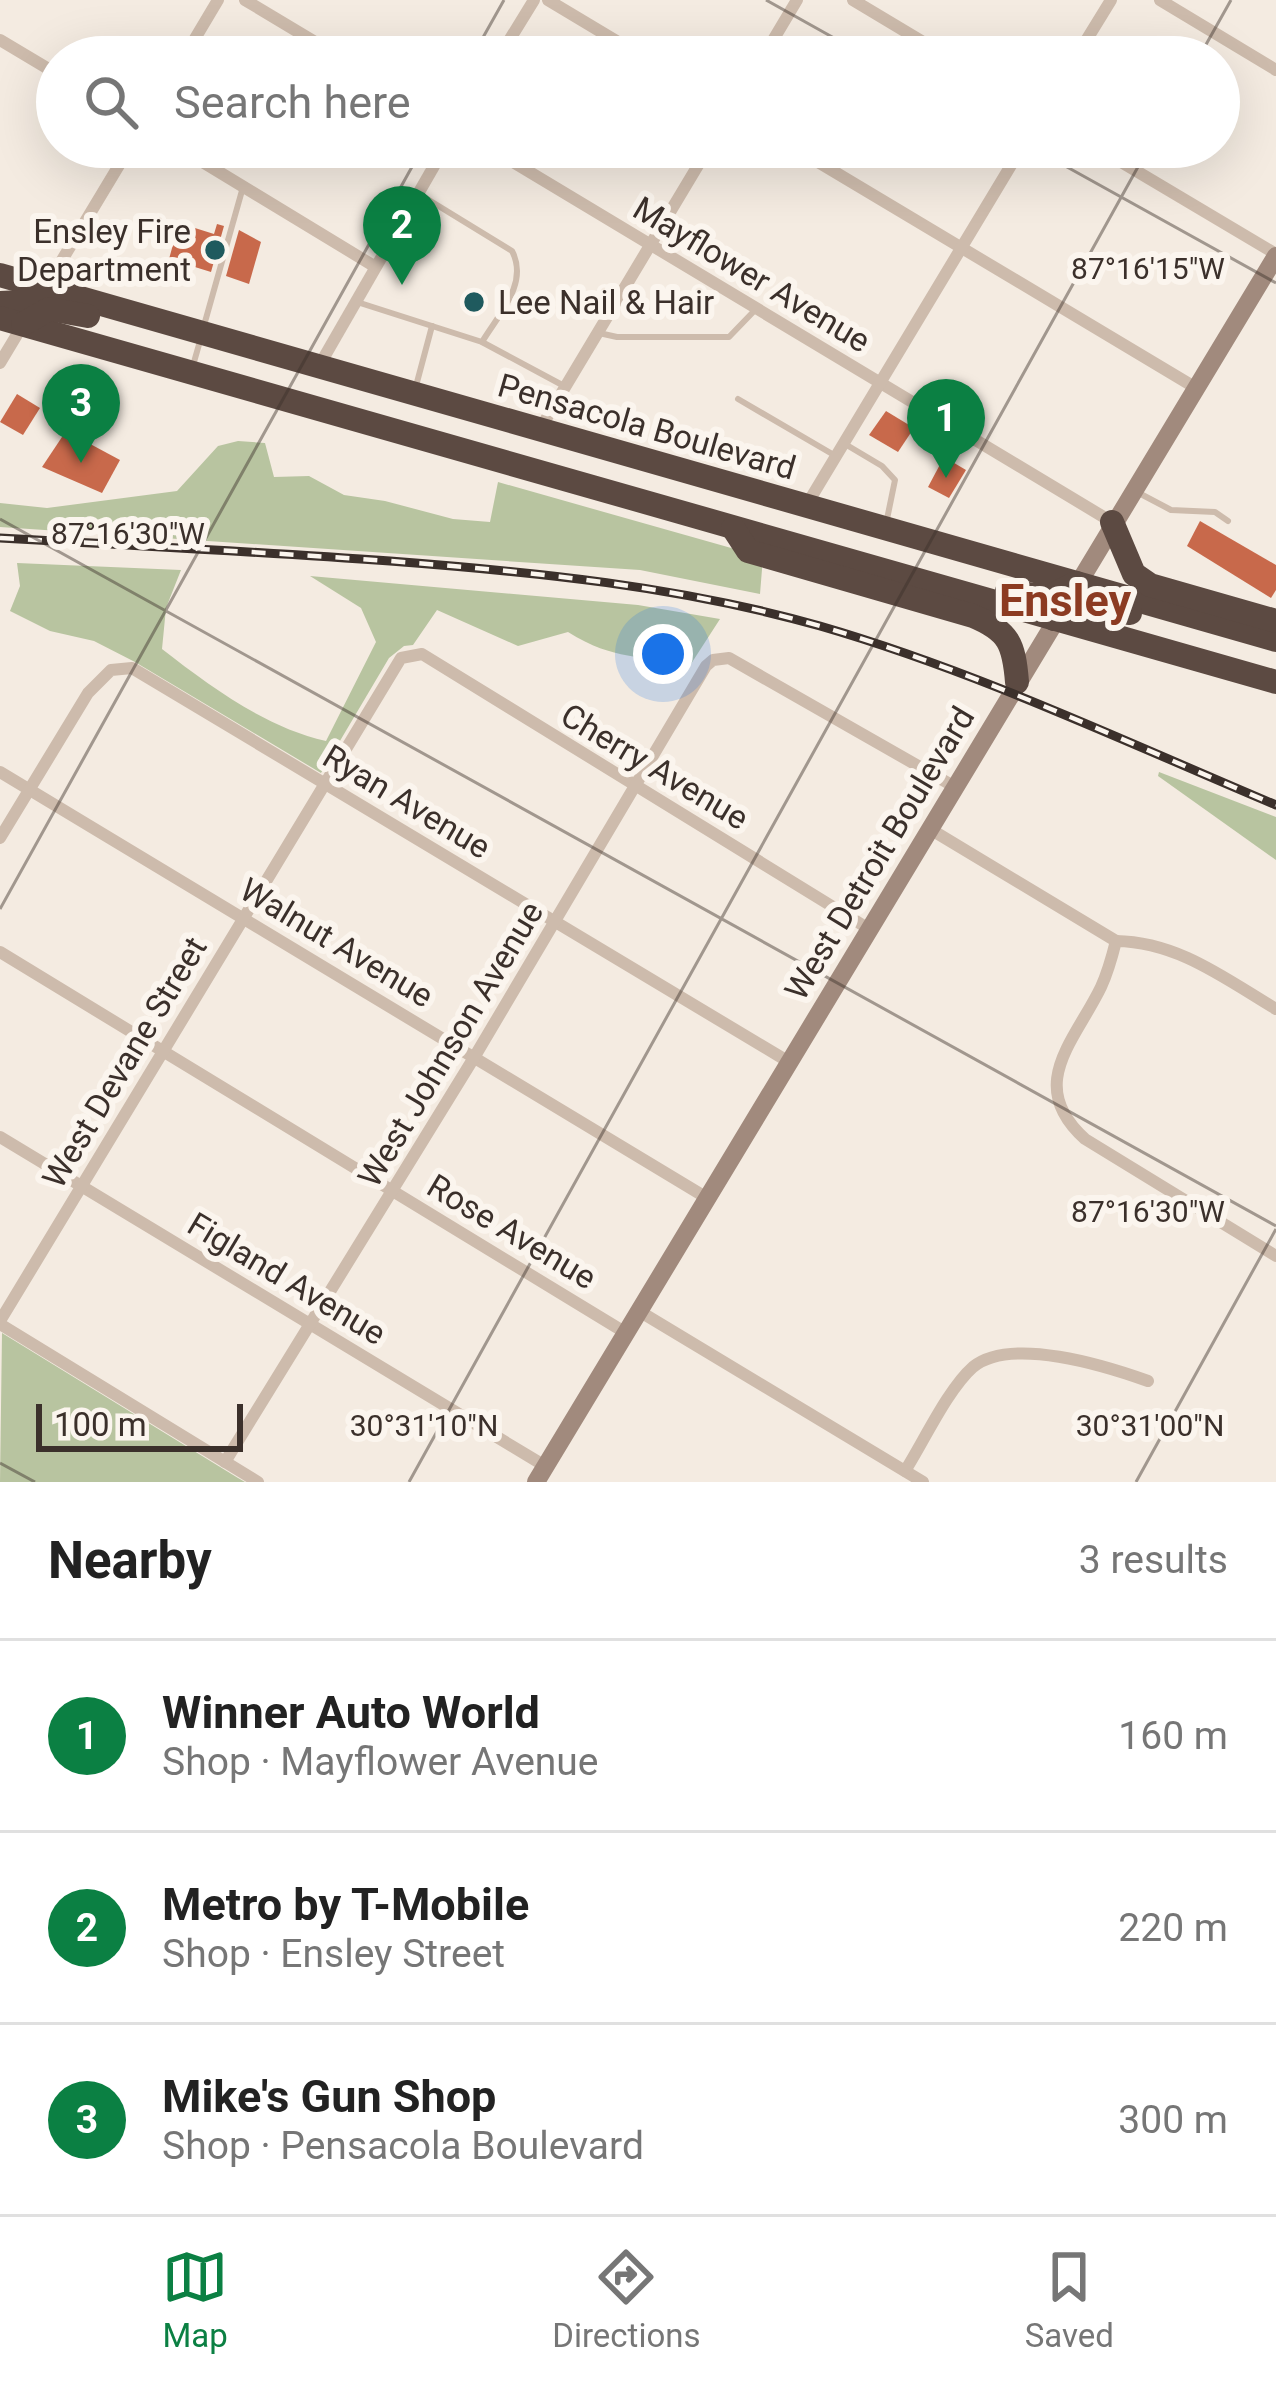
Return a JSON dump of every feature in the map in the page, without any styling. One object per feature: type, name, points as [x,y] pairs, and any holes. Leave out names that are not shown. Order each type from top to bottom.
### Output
[{"type":"highway","name":"Pensacola Boulevard","points":[[0,275],[45,288],[344,416],[1276,682]]},
{"type":"highway","points":[[0,303],[21,302],[45,288]]},
{"type":"highway","name":"Pensacola Boulevard","points":[[12,321],[197,351],[290,358],[1276,640]]},
{"type":"highway","points":[[344,416],[398,417],[502,446],[518,445],[540,430]]},
{"type":"highway","points":[[1112,522],[1134,574],[1150,585],[1276,621]]},
{"type":"highway","points":[[734,528],[748,551],[974,616],[1000,628],[1010,644],[1017,682]]},
{"type":"highway","points":[[790,544],[832,541],[1024,596],[1049,597],[1076,583]]},
{"type":"highway","points":[[1054,619],[1079,606],[1110,608],[1276,656]]},
{"type":"street","points":[[197,36],[218,0]]},
{"type":"street","points":[[245,0],[305,36]]},
{"type":"street","points":[[512,36],[533,0]]},
{"type":"street","points":[[548,0],[608,36]]},
{"type":"street","points":[[776,36],[797,0]]},
{"type":"street","points":[[853,0],[913,36]]},
{"type":"street","points":[[1089,36],[1111,0]]},
{"type":"street","points":[[1160,0],[1220,36]]},
{"type":"street","points":[[0,40],[36,61]]},
{"type":"street","points":[[1240,48],[1276,70]]},
{"type":"street","points":[[0,363],[12,321],[45,288],[117,168]]},
{"type":"street","points":[[212,168],[374,266]]},
{"type":"street","points":[[318,367],[433,168]]},
{"type":"street","name":"Mayflower Avenue","points":[[523,168],[1112,522]]},
{"type":"street","points":[[540,430],[696,168]]},
{"type":"street","points":[[828,168],[1196,388]]},
{"type":"street","points":[[806,506],[1009,168]]},
{"type":"street","points":[[1131,168],[1276,255]]},
{"type":"street","name":"West Detroit Boulevard","points":[[540,1474],[1276,255]]},
{"type":"street","name":"West Devane Street","points":[[0,1322],[396,662],[412,654]]},
{"type":"street","name":"Cherry Avenue","points":[[412,654],[422,654],[869,929]]},
{"type":"street","name":"West Johnson Avenue","points":[[225,1462],[394,1191],[706,666],[722,658],[955,787]]},
{"type":"street","name":"Ryan Avenue","points":[[28,789],[88,693],[110,670],[132,668],[789,1062]]},
{"type":"street","name":"Walnut Avenue","points":[[0,772],[707,1198]]},
{"type":"street","points":[[0,838],[28,789]]},
{"type":"street","points":[[930,829],[1116,941],[1143,941],[1191,957],[1276,1009]]},
{"type":"street","points":[[1116,941],[1099,992],[1061,1056],[1056,1088],[1064,1115],[1085,1139],[1276,1256]]},
{"type":"street","name":"Rose Avenue","points":[[0,952],[626,1333]]},
{"type":"street","name":"Figland Avenue","points":[[0,1137],[311,1325],[540,1474]]},
{"type":"street","points":[[639,1311],[923,1482]]},
{"type":"street","points":[[0,1322],[258,1482]]},
{"type":"street","points":[[905,1471],[963,1379],[984,1360],[1041,1354],[1148,1381]]},
{"type":"lane","points":[[197,351],[243,187]]},
{"type":"lane","points":[[418,193],[512,251],[520,265],[519,280],[482,342]]},
{"type":"lane","points":[[353,301],[482,342],[567,387]]},
{"type":"lane","points":[[599,333],[729,337],[756,308]]},
{"type":"lane","points":[[414,394],[432,326]]},
{"type":"lane","points":[[738,399],[882,466],[895,480],[885,528]]},
{"type":"lane","points":[[1132,489],[1171,510],[1215,512],[1228,521]]},
{"type":"green space","points":[[238,441],[265,443],[274,477],[309,476],[344,495],[453,519],[490,522],[498,482],[763,557],[760,594],[640,570],[0,527],[0,503],[47,508],[177,491],[218,446]]},
{"type":"green space","points":[[17,563],[181,570],[166,608],[162,649],[260,716],[326,741],[376,642],[361,608],[310,576],[638,605],[720,619],[689,667],[614,653],[568,632],[518,646],[437,610],[413,645],[389,658],[321,773],[135,662],[94,641],[50,631],[10,611],[20,586]]},
{"type":"green space","points":[[1159,772],[1276,817],[1276,860],[1158,776]]},
{"type":"green space","points":[[2,1333],[238,1478],[245,1482],[0,1482]]},
{"type":"building","points":[[179,223],[214,234],[217,224],[224,226],[211,272],[169,259]]},
{"type":"building","points":[[239,230],[261,242],[249,284],[226,276]]},
{"type":"building","points":[[17,394],[40,408],[23,435],[0,422]]},
{"type":"building","points":[[886,411],[914,428],[898,452],[869,435]]},
{"type":"building","points":[[66,431],[120,460],[102,493],[42,467]]},
{"type":"building","points":[[944,457],[966,470],[949,498],[928,487]]},
{"type":"building","points":[[1200,521],[1276,565],[1276,590],[1271,598],[1187,546]]},
{"type":"railway","points":[[0,538],[444,565],[606,583],[767,612],[936,664],[1276,805]]},
{"type":"place","name":"Ensley Fire Department","points":[[215,250]]},
{"type":"place","name":"Metro by T-Mobile","points":[[402,285]]},
{"type":"place","name":"Lee Nail & Hair","points":[[474,302]]},
{"type":"place","name":"Mike's Gun Shop","points":[[81,463]]},
{"type":"place","name":"Winner Auto World","points":[[946,478]]},
{"type":"district","name":"Ensley","points":[[1065,600]]}]
